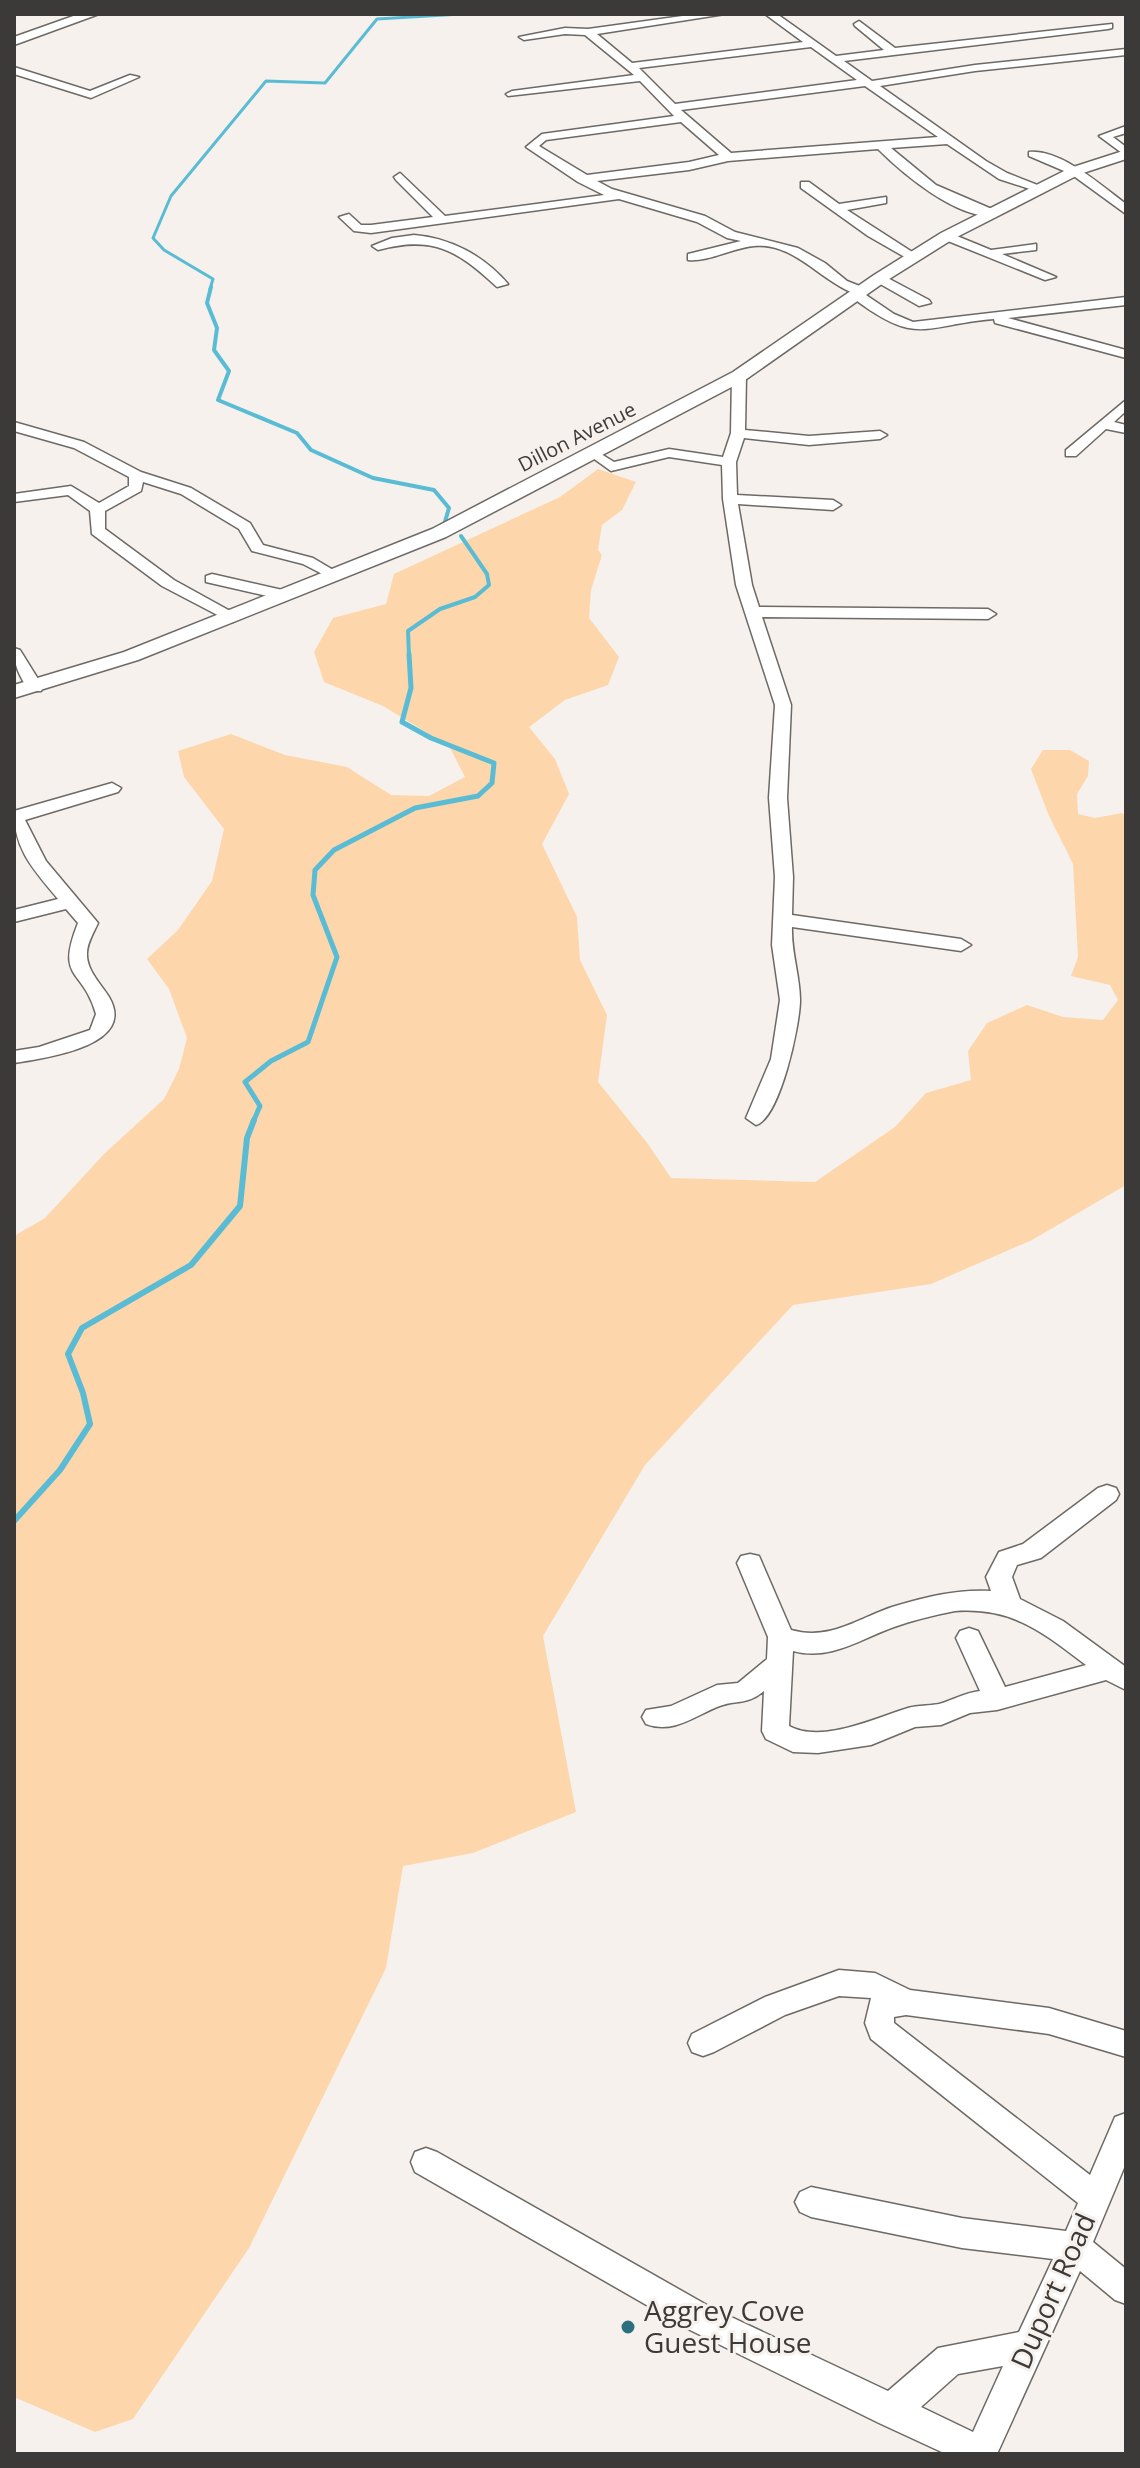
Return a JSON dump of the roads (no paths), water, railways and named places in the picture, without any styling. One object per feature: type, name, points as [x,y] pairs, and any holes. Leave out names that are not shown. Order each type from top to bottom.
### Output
[{"type":"street","points":[[14,41],[92,14]]},
{"type":"street","points":[[524,37],[565,31],[588,32],[720,14]]},
{"type":"street","points":[[770,14],[1003,176],[1039,188]]},
{"type":"street","points":[[834,59],[1112,29],[1088,14]]},
{"type":"street","points":[[859,24],[892,51]]},
{"type":"street","points":[[588,32],[643,77],[672,108],[728,157]]},
{"type":"street","points":[[868,54],[878,39]]},
{"type":"street","points":[[630,66],[813,44]]},
{"type":"street","points":[[672,108],[1126,52]]},
{"type":"street","points":[[14,70],[91,95],[134,77]]},
{"type":"street","points":[[512,94],[643,77]]},
{"type":"street","points":[[684,118],[542,137],[532,147],[582,179],[619,197],[701,219],[731,235],[779,245],[809,259],[860,294],[885,316],[913,326],[947,325],[966,317],[992,317],[1126,301]]},
{"type":"street","points":[[1126,129],[1105,136],[1126,154]]},
{"type":"street","points":[[582,179],[689,166],[728,157],[950,140]]},
{"type":"street","points":[[882,146],[927,187],[969,207],[990,213]]},
{"type":"street","points":[[1033,154],[1075,171],[1126,210]]},
{"type":"street","name":"Dillon Avenue","points":[[14,692],[131,656],[439,533],[739,376],[880,278],[947,236],[1075,171],[1126,154]]},
{"type":"street","points":[[400,177],[434,221],[446,243]]},
{"type":"street","points":[[805,185],[840,207],[894,249],[914,257]]},
{"type":"street","points":[[345,217],[351,225],[364,229],[619,197]]},
{"type":"street","points":[[840,207],[882,200]]},
{"type":"street","points":[[378,246],[434,221]]},
{"type":"street","points":[[947,236],[976,251],[1050,277]]},
{"type":"street","points":[[400,237],[446,243],[475,258],[502,284]]},
{"type":"street","points":[[692,257],[759,241]]},
{"type":"street","points":[[976,251],[1032,247]]},
{"type":"street","points":[[880,278],[924,303]]},
{"type":"street","points":[[992,317],[1126,354]]},
{"type":"street","points":[[739,376],[738,433],[729,462],[730,499],[744,585],[783,705],[778,798],[785,920],[782,945],[790,1000],[781,1059],[756,1118]]},
{"type":"street","points":[[1071,453],[1126,404]]},
{"type":"street","points":[[1103,424],[1126,429]]},
{"type":"street","points":[[14,426],[79,445],[136,475],[186,491],[245,526],[257,548],[308,561],[332,574]]},
{"type":"street","points":[[738,433],[785,441],[828,442],[880,435]]},
{"type":"street","points":[[593,453],[611,467],[669,453],[729,462]]},
{"type":"street","points":[[98,509],[136,488],[136,475]]},
{"type":"street","points":[[14,498],[71,490],[98,509]]},
{"type":"street","points":[[730,499],[833,505]]},
{"type":"street","points":[[98,509],[97,531],[168,583],[233,617]]},
{"type":"street","points":[[212,579],[285,595]]},
{"type":"street","points":[[753,612],[988,614]]},
{"type":"street","points":[[14,653],[35,687]]},
{"type":"street","points":[[14,1057],[43,1052],[97,1034],[104,1028],[106,1017],[104,1002],[81,969],[77,954],[88,923],[38,863],[14,817],[112,788]]},
{"type":"street","points":[[14,916],[70,902]]},
{"type":"street","points":[[785,920],[961,945]]},
{"type":"street","points":[[1009,1605],[999,1577],[1008,1559],[1032,1551],[1107,1494]]},
{"type":"street","points":[[750,1563],[780,1650],[775,1731],[793,1741],[818,1742],[871,1734],[912,1717],[941,1714],[967,1703],[997,1700],[1117,1674]]},
{"type":"street","points":[[655,1717],[675,1716],[717,1695],[744,1693],[780,1650],[837,1642],[871,1625],[927,1607],[984,1600],[1009,1605],[1069,1638],[1117,1674]]},
{"type":"street","points":[[969,1638],[997,1700]]},
{"type":"street","points":[[703,2043],[775,2006],[839,1983],[875,1986],[906,2002]]},
{"type":"street","points":[[1095,2197],[989,2119],[947,2081],[881,2030],[878,2021],[883,2007],[893,2001],[906,2002],[1049,2021],[1126,2044]]},
{"type":"street","name":"Duport Road","points":[[981,2453],[1126,2127]]},
{"type":"street","points":[[426,2162],[701,2319],[981,2453]]},
{"type":"street","points":[[811,2202],[962,2233],[1075,2247],[1126,2289]]},
{"type":"street","points":[[891,2411],[950,2359],[1029,2346]]},
{"type":"waterway","points":[[210,289],[213,279],[164,250],[153,238],[171,196],[266,81],[325,83],[377,19],[462,14]]},
{"type":"waterway","points":[[211,287],[207,303],[217,328],[214,350],[229,371],[218,400],[297,433],[311,450],[373,478],[434,490],[449,508],[444,525]]},
{"type":"waterway","points":[[409,656],[408,631],[440,609],[475,597],[489,585],[487,574],[461,536]]},
{"type":"waterway","points":[[253,1122],[260,1106],[245,1082],[271,1061],[308,1042],[337,957],[313,895],[315,870],[334,850],[415,808],[478,796],[492,783],[494,763],[431,738],[402,722],[411,688],[409,654]]},
{"type":"waterway","points":[[14,1521],[60,1470],[90,1424],[83,1393],[68,1354],[82,1328],[191,1265],[240,1206],[247,1138],[254,1120]]},
{"type":"place","name":"Aggrey Cove Guest House","points":[[628,2327]]}]
